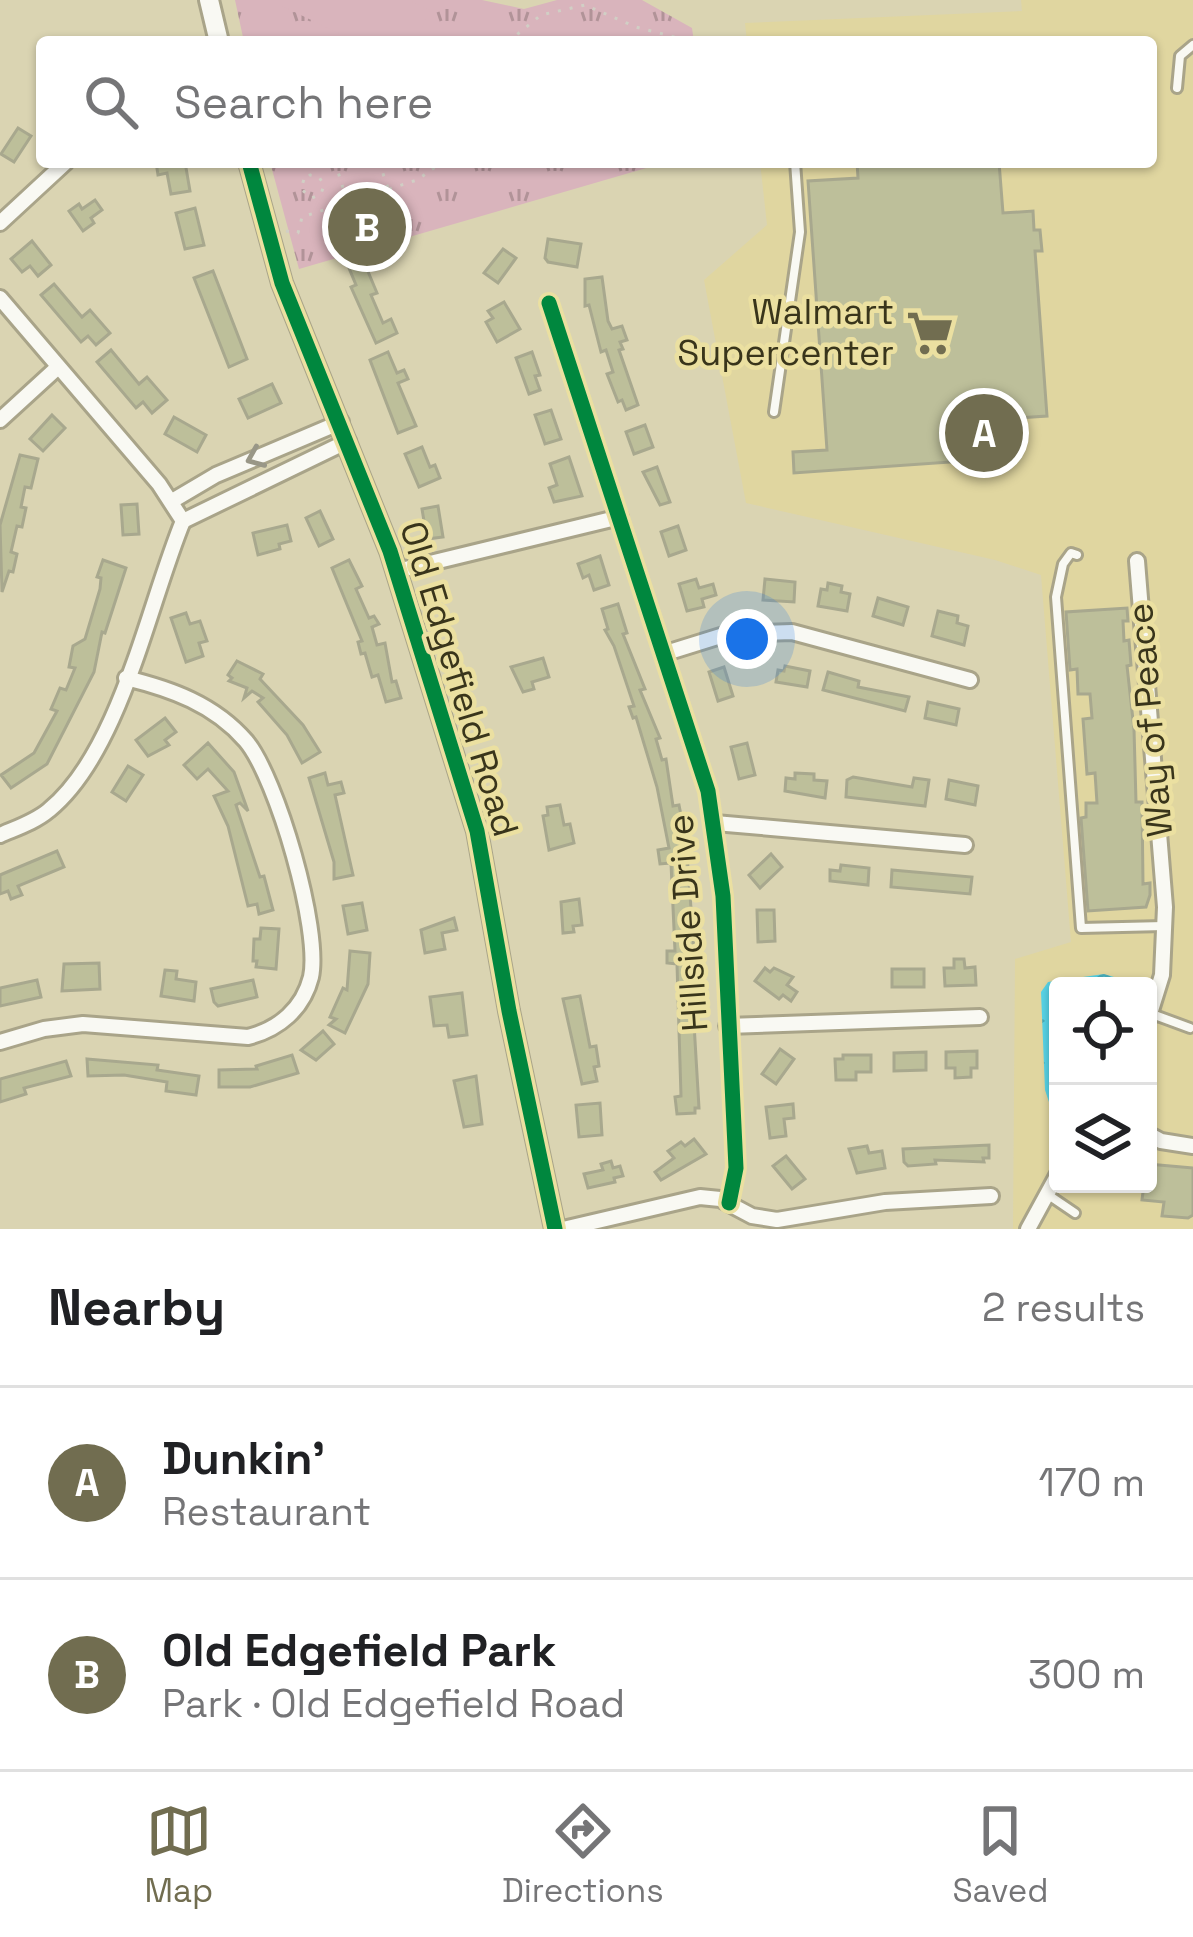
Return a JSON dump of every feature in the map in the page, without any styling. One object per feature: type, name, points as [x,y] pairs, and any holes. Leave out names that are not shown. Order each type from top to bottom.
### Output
[{"type":"street","points":[[209,0],[218,36]]},
{"type":"street","points":[[0,223],[60,168]]},
{"type":"street","name":"Old Edgefield Road","points":[[251,168],[282,284],[397,572],[482,850],[509,1011],[559,1229]]},
{"type":"street","points":[[0,298],[172,501],[183,521]]},
{"type":"street","name":"Hillside Drive","points":[[549,303],[666,653],[715,823],[736,1168],[729,1203]]},
{"type":"street","points":[[0,420],[58,367]]},
{"type":"street","points":[[172,501],[216,475],[344,432]]},
{"type":"street","points":[[0,835],[47,812],[75,784],[109,728],[183,521],[344,432]]},
{"type":"street","points":[[397,572],[620,518]]},
{"type":"street","name":"Way of Peace","points":[[1137,561],[1166,926],[1157,991]]},
{"type":"street","points":[[666,653],[728,634],[774,631],[811,636],[970,680]]},
{"type":"street","points":[[0,1042],[83,1024],[248,1037],[288,1017],[307,988],[312,942],[276,796],[263,766],[220,717],[182,695],[126,678]]},
{"type":"street","points":[[715,823],[964,845]]},
{"type":"street","points":[[727,1025],[980,1017]]},
{"type":"street","points":[[1157,1139],[1193,1146]]},
{"type":"street","points":[[1028,1229],[1049,1189]]},
{"type":"street","points":[[559,1229],[700,1197],[778,1220],[885,1202],[991,1196]]},
{"type":"lane","points":[[1177,88],[1180,56],[1193,45]]},
{"type":"lane","points":[[774,412],[800,232],[795,168]]},
{"type":"lane","points":[[1078,555],[1071,553],[1063,564],[1056,597],[1081,928],[1166,926]]},
{"type":"lane","points":[[1157,1019],[1190,1028]]},
{"type":"lane","points":[[1046,1194],[1076,1213]]},
{"type":"path","points":[[515,36],[537,17],[585,5],[671,36]]},
{"type":"path","points":[[308,168],[310,175]]},
{"type":"path","points":[[337,168],[347,202]]},
{"type":"path","points":[[381,168],[388,189]]},
{"type":"path","points":[[286,230],[298,233],[299,218],[423,177],[434,168]]},
{"type":"shaded area","points":[[1021,0],[1193,0],[1193,1229],[1013,1229],[1015,959],[1071,942],[1041,575],[995,560],[746,503],[704,280],[767,225],[761,168],[1157,168],[1157,36],[746,36],[745,23],[1022,11]]},
{"type":"green space","points":[[235,0],[482,0],[524,9],[557,0],[642,0],[692,28],[693,36],[243,36]]},
{"type":"green space","points":[[285,0],[408,0],[430,10],[418,36],[344,36],[282,6]]},
{"type":"green space","points":[[272,168],[646,168],[299,269]]},
{"type":"water","points":[[1049,982],[1049,1102],[1041,992]]},
{"type":"building","points":[[18,128],[31,136],[14,162],[1,154]]},
{"type":"building","points":[[157,168],[186,168],[190,191],[171,194],[167,173],[158,175]]},
{"type":"building","name":"Walmart Supercenter","points":[[857,168],[999,168],[1003,213],[1033,211],[1042,251],[1035,251],[1047,416],[1017,418],[1020,457],[794,473],[793,452],[827,450],[808,181],[858,178]]},
{"type":"building","points":[[95,200],[102,210],[83,231],[69,211]]},
{"type":"building","points":[[195,208],[204,245],[185,249],[176,213]]},
{"type":"building","points":[[548,239],[581,244],[577,267],[548,262]]},
{"type":"building","points":[[32,241],[51,265],[38,276],[30,266],[22,272],[11,259]]},
{"type":"building","points":[[503,249],[516,258],[498,283],[484,273]]},
{"type":"building","points":[[364,262],[383,323],[391,319],[397,333],[376,343],[351,287],[356,285],[349,268]]},
{"type":"building","points":[[213,271],[247,359],[229,367],[194,278]]},
{"type":"building","points":[[602,277],[608,321],[612,329],[622,326],[627,340],[620,342],[623,349],[619,350],[638,405],[626,410],[622,400],[618,402],[607,374],[613,372],[606,350],[601,352],[589,305],[585,306],[585,279]]},
{"type":"building","points":[[54,284],[82,317],[90,310],[110,333],[96,345],[88,336],[81,342],[41,295]]},
{"type":"building","points":[[504,302],[520,329],[497,342],[486,322],[493,318],[488,311]]},
{"type":"building","points":[[111,350],[139,384],[147,377],[167,400],[152,413],[143,402],[136,408],[97,362]]},
{"type":"building","points":[[388,352],[397,373],[404,370],[408,379],[398,383],[416,426],[398,433],[370,360]]},
{"type":"building","points":[[532,352],[540,390],[529,394],[516,358]]},
{"type":"building","points":[[272,384],[281,403],[248,418],[239,399]]},
{"type":"building","points":[[551,410],[561,439],[545,444],[535,415]]},
{"type":"building","points":[[52,415],[65,428],[43,451],[30,439]]},
{"type":"building","points":[[174,417],[206,435],[197,452],[165,434]]},
{"type":"building","points":[[645,425],[653,447],[634,454],[626,432]]},
{"type":"building","points":[[422,447],[440,478],[419,487],[405,454]]},
{"type":"building","points":[[20,455],[38,459],[31,488],[25,487],[22,527],[17,526],[11,552],[17,554],[13,572],[9,571],[2,592],[0,525]]},
{"type":"building","points":[[569,457],[582,496],[554,502],[549,488],[557,485],[550,464]]},
{"type":"building","points":[[657,467],[670,502],[660,505],[643,472]]},
{"type":"building","points":[[137,504],[139,534],[123,535],[121,505]]},
{"type":"building","points":[[438,506],[443,537],[427,539],[422,509]]},
{"type":"building","points":[[320,511],[333,539],[319,546],[306,518]]},
{"type":"building","points":[[287,525],[291,541],[258,555],[253,533]]},
{"type":"building","points":[[678,526],[686,550],[669,556],[661,532]]},
{"type":"building","points":[[600,556],[609,585],[594,590],[589,575],[583,578],[578,564]]},
{"type":"building","points":[[103,560],[126,568],[102,632],[94,672],[47,764],[11,788],[1,775],[34,753],[57,711],[51,709],[60,688],[66,690],[75,668],[69,667],[73,646],[85,639]]},
{"type":"building","points":[[349,560],[362,586],[356,589],[369,618],[374,616],[379,624],[372,627],[377,645],[385,643],[392,682],[396,681],[401,698],[386,702],[378,675],[372,677],[365,653],[361,654],[358,642],[362,641],[332,568]]},
{"type":"building","points":[[696,579],[699,588],[713,584],[716,595],[702,599],[704,607],[687,611],[679,584]]},
{"type":"building","points":[[765,579],[795,582],[794,602],[763,600]]},
{"type":"building","points":[[828,583],[850,594],[847,611],[818,606],[821,589],[827,590]]},
{"type":"building","points":[[878,598],[908,607],[903,625],[873,616]]},
{"type":"building","points":[[618,604],[686,841],[694,949],[699,1108],[695,1113],[677,1114],[675,1097],[681,1096],[677,964],[667,963],[667,951],[675,951],[671,863],[660,864],[658,850],[669,848],[657,787],[629,707],[634,706],[605,630],[602,609]]},
{"type":"building","points":[[1127,608],[1128,621],[1123,621],[1131,665],[1127,666],[1136,802],[1142,802],[1143,884],[1150,883],[1150,895],[1146,907],[1088,911],[1081,818],[1086,817],[1086,803],[1097,803],[1095,773],[1087,774],[1083,719],[1092,718],[1090,694],[1078,694],[1077,669],[1070,670],[1066,612]]},
{"type":"building","points":[[938,611],[958,616],[957,623],[968,626],[964,645],[932,636]]},
{"type":"building","points":[[186,613],[190,624],[200,621],[207,641],[199,643],[203,656],[186,662],[171,618]]},
{"type":"building","points":[[543,658],[549,677],[532,682],[534,689],[523,692],[511,667]]},
{"type":"building","points":[[237,661],[263,674],[260,679],[303,725],[320,752],[302,763],[287,735],[258,702],[263,698],[252,691],[244,698],[247,688],[229,681]]},
{"type":"building","points":[[785,666],[810,671],[807,687],[776,682],[778,670],[784,671]]},
{"type":"building","points":[[724,667],[733,696],[718,701],[709,672]]},
{"type":"building","points":[[828,672],[859,681],[858,687],[909,697],[905,711],[823,690]]},
{"type":"building","points":[[928,702],[959,709],[956,725],[925,718]]},
{"type":"building","points":[[165,718],[176,732],[165,740],[169,745],[148,756],[136,740]]},
{"type":"building","points":[[208,743],[234,772],[248,811],[236,805],[273,910],[259,914],[257,904],[248,906],[228,826],[214,796],[228,791],[208,769],[197,779],[184,765]]},
{"type":"building","points":[[747,743],[755,775],[739,779],[731,747]]},
{"type":"building","points":[[128,766],[143,775],[126,801],[112,792]]},
{"type":"building","points":[[325,773],[328,785],[341,782],[344,793],[335,795],[353,875],[334,879],[334,862],[309,778]]},
{"type":"building","points":[[795,773],[814,774],[814,780],[827,781],[825,798],[785,791],[786,778],[795,779]]},
{"type":"building","points":[[853,777],[912,787],[914,778],[929,780],[925,806],[846,797],[847,780]]},
{"type":"building","points":[[949,780],[978,786],[975,805],[946,799]]},
{"type":"building","points":[[560,805],[574,843],[549,850],[543,816],[548,815],[547,807]]},
{"type":"building","points":[[57,851],[64,867],[18,886],[22,895],[11,899],[8,891],[0,894],[0,875]]},
{"type":"building","points":[[771,854],[782,867],[760,888],[749,875]]},
{"type":"building","points":[[841,865],[869,868],[868,885],[830,881],[830,870],[840,871]]},
{"type":"building","points":[[892,870],[972,877],[970,894],[891,887]]},
{"type":"building","points":[[579,899],[582,925],[563,933],[561,902]]},
{"type":"building","points":[[362,903],[367,930],[348,934],[343,906]]},
{"type":"building","points":[[757,910],[774,910],[775,941],[758,942]]},
{"type":"building","points":[[454,918],[457,930],[442,933],[445,949],[425,953],[421,930]]},
{"type":"building","points":[[261,928],[279,929],[276,969],[256,967],[253,961],[254,939],[260,939]]},
{"type":"building","points":[[350,951],[370,953],[368,984],[345,1033],[329,1025],[336,1019],[330,1017],[343,988],[347,990]]},
{"type":"building","points":[[954,959],[964,959],[965,968],[975,967],[976,985],[945,986],[944,968],[954,968]]},
{"type":"building","points":[[99,963],[100,989],[62,991],[64,964]]},
{"type":"building","points":[[765,968],[793,977],[787,985],[797,992],[791,1001],[783,995],[779,999],[755,981]]},
{"type":"building","points":[[892,969],[924,969],[924,987],[892,987]]},
{"type":"building","points":[[165,970],[177,971],[176,979],[196,982],[194,1001],[161,996]]},
{"type":"building","points":[[37,980],[41,997],[0,1006],[0,988]]},
{"type":"building","points":[[253,980],[257,997],[218,1006],[214,1002],[211,989]]},
{"type":"building","points":[[462,993],[467,1035],[449,1037],[447,1025],[434,1026],[430,997]]},
{"type":"building","points":[[580,996],[590,1047],[596,1046],[599,1066],[594,1067],[597,1081],[582,1084],[563,999]]},
{"type":"building","points":[[323,1031],[334,1044],[316,1060],[301,1050]]},
{"type":"building","points":[[780,1049],[794,1059],[776,1084],[762,1074]]},
{"type":"building","points":[[977,1051],[977,1068],[971,1068],[971,1077],[955,1078],[955,1068],[946,1068],[946,1052]]},
{"type":"building","points":[[926,1052],[926,1070],[894,1071],[894,1053]]},
{"type":"building","points":[[292,1055],[298,1073],[250,1087],[219,1087],[219,1070],[257,1069]]},
{"type":"building","points":[[871,1055],[871,1072],[856,1072],[856,1080],[836,1080],[835,1059]]},
{"type":"building","points":[[87,1059],[158,1065],[157,1070],[199,1076],[196,1095],[166,1091],[167,1082],[124,1075],[88,1076]]},
{"type":"building","points":[[66,1061],[71,1076],[24,1088],[26,1094],[0,1102],[0,1079]]},
{"type":"building","points":[[476,1076],[482,1124],[464,1127],[454,1081]]},
{"type":"building","points":[[600,1103],[602,1135],[579,1137],[576,1105]]},
{"type":"building","points":[[793,1104],[794,1118],[784,1119],[786,1136],[770,1138],[766,1107]]},
{"type":"building","points":[[694,1139],[706,1154],[661,1180],[655,1172],[674,1158],[668,1151]]},
{"type":"building","points":[[989,1145],[989,1158],[983,1158],[984,1162],[935,1160],[936,1164],[908,1166],[904,1162],[903,1149]]},
{"type":"building","points":[[867,1146],[869,1153],[882,1151],[885,1168],[857,1173],[849,1149]]},
{"type":"building","points":[[786,1156],[805,1179],[792,1189],[773,1166]]},
{"type":"building","points":[[611,1161],[613,1168],[620,1166],[623,1176],[588,1188],[584,1174],[603,1170],[601,1164]]},
{"type":"building","points":[[1157,1165],[1193,1168],[1193,1215],[1162,1216],[1164,1202],[1142,1200],[1143,1193],[1157,1193]]},
{"type":"cycle path","points":[[251,168],[282,283],[390,551],[477,831],[555,1229]]},
{"type":"cycle path","points":[[549,303],[708,791],[723,896],[736,1168],[729,1203]]},
{"type":"place","name":"Old Edgefield Park","points":[[367,227]]},
{"type":"place","name":"Walmart Supercenter","points":[[930,333]]},
{"type":"place","name":"Dunkin'","points":[[984,433]]}]
